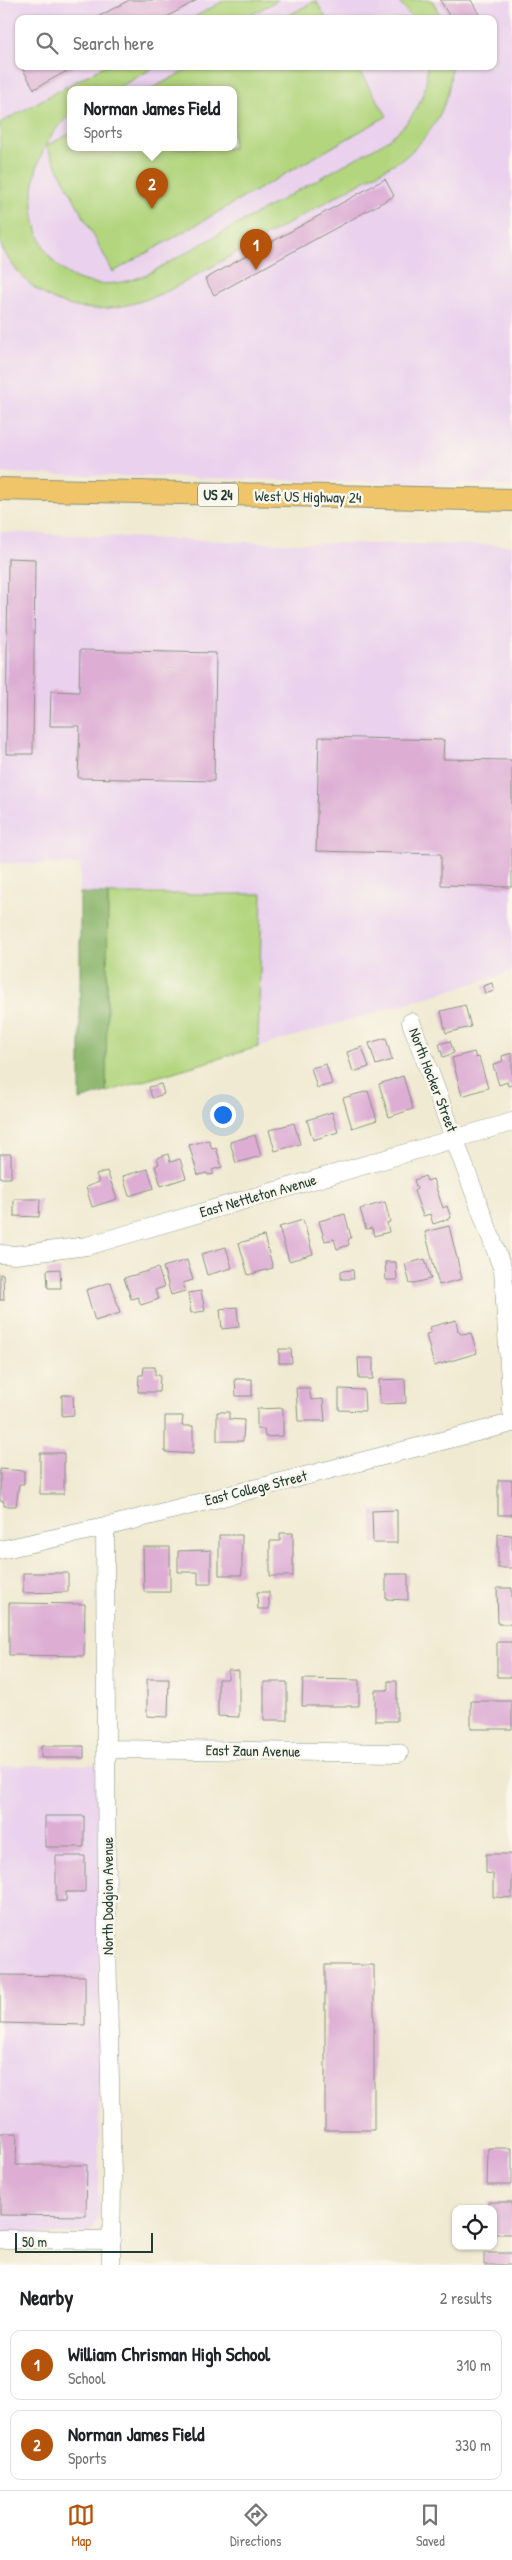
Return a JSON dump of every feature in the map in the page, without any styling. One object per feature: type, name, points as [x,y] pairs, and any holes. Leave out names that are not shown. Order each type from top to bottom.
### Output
[{"type":"main road","name":"West US Highway 24","points":[[0,489],[512,500]]},
{"type":"street","name":"North Hocker Street","points":[[411,1022],[503,1270],[512,1412]]},
{"type":"street","name":"East Nettleton Avenue","points":[[0,1254],[15,1255],[87,1246],[512,1122]]},
{"type":"street","name":"East College Street","points":[[0,1550],[105,1527],[512,1423]]},
{"type":"street","name":"North Dodgion Avenue","points":[[105,1527],[108,1749],[107,1940],[112,2176],[111,2265]]},
{"type":"street","name":"East Zaun Avenue","points":[[108,1749],[399,1753]]},
{"type":"street","points":[[0,2239],[112,2240]]},
{"type":"shaded area","points":[[0,0],[512,0],[512,486],[0,473]]},
{"type":"shaded area","points":[[0,532],[272,543],[512,545],[512,972],[258,1047],[262,894],[80,893],[80,865],[0,863]]},
{"type":"shaded area","points":[[99,1764],[99,2219],[89,2233],[0,2234],[0,1766]]},
{"type":"green space","points":[[225,0],[278,0],[251,15],[198,15]]},
{"type":"green space","points":[[397,0],[432,0],[440,15],[410,15]]},
{"type":"green space","points":[[315,1],[325,15],[289,15]]},
{"type":"green space","points":[[97,70],[150,70],[121,86],[68,86]]},
{"type":"green space","points":[[186,70],[358,70],[387,116],[113,272],[46,146],[67,135],[67,151],[237,151],[237,86],[156,86]]},
{"type":"green space","points":[[427,70],[451,70],[448,93],[438,118],[423,139],[404,158],[174,288],[154,297],[114,307],[94,309],[74,307],[55,300],[37,290],[20,274],[3,251],[0,242],[0,123],[67,86],[67,119],[49,139],[36,170],[33,203],[38,234],[53,260],[76,278],[108,284],[148,274],[383,143],[409,120],[416,110],[421,101],[427,78]]},
{"type":"green space","points":[[80,893],[108,894],[106,1092],[80,1100]]},
{"type":"green space","points":[[108,894],[262,894],[258,1047],[106,1092]]},
{"type":"building","points":[[129,0],[197,0],[170,15],[101,15]]},
{"type":"building","points":[[440,0],[471,0],[480,15],[449,15]]},
{"type":"building","points":[[23,70],[69,70],[34,89]]},
{"type":"building","points":[[385,179],[394,196],[214,295],[205,279]]},
{"type":"building","points":[[8,558],[35,559],[33,754],[6,754]]},
{"type":"building","points":[[80,650],[216,653],[214,781],[78,778],[80,726],[50,726],[51,691],[79,692]]},
{"type":"building","points":[[319,737],[444,740],[443,759],[512,760],[512,887],[441,885],[441,854],[316,851]]},
{"type":"building","points":[[492,983],[494,991],[485,994],[483,986]]},
{"type":"building","points":[[465,1005],[471,1027],[446,1033],[441,1011]]},
{"type":"building","points":[[386,1038],[392,1060],[376,1065],[369,1043]]},
{"type":"building","points":[[450,1041],[454,1053],[443,1057],[439,1044]]},
{"type":"building","points":[[362,1047],[369,1067],[353,1072],[347,1052]]},
{"type":"building","points":[[474,1052],[476,1058],[479,1057],[488,1088],[462,1096],[452,1058]]},
{"type":"building","points":[[512,1053],[512,1085],[508,1086],[507,1082],[499,1085],[493,1065],[503,1061],[502,1056]]},
{"type":"building","points":[[326,1064],[332,1084],[317,1088],[311,1068]]},
{"type":"building","points":[[403,1076],[413,1109],[389,1117],[379,1084]]},
{"type":"building","points":[[161,1084],[164,1094],[152,1098],[149,1087]]},
{"type":"building","points":[[368,1091],[377,1120],[352,1128],[343,1098]]},
{"type":"building","points":[[332,1112],[338,1132],[313,1140],[307,1120]]},
{"type":"building","points":[[294,1123],[300,1144],[275,1151],[269,1130]]},
{"type":"building","points":[[255,1135],[261,1156],[236,1163],[230,1142]]},
{"type":"building","points":[[209,1140],[212,1149],[216,1148],[222,1167],[212,1170],[214,1174],[198,1175],[189,1145]]},
{"type":"building","points":[[0,1154],[11,1154],[11,1178],[0,1178]]},
{"type":"building","points":[[168,1154],[170,1162],[180,1159],[186,1178],[161,1186],[155,1166],[159,1164],[157,1158]]},
{"type":"building","points":[[148,1169],[154,1188],[129,1196],[123,1176]]},
{"type":"building","points":[[107,1171],[117,1199],[92,1207],[86,1187],[99,1182],[96,1174]]},
{"type":"building","points":[[425,1176],[427,1181],[433,1179],[443,1208],[447,1206],[451,1218],[433,1224],[430,1214],[423,1216],[414,1191],[417,1189],[414,1180]]},
{"type":"building","points":[[14,1199],[40,1199],[39,1217],[14,1216]]},
{"type":"building","points":[[385,1202],[390,1222],[387,1223],[389,1232],[374,1236],[372,1228],[366,1229],[360,1209]]},
{"type":"building","points":[[345,1214],[351,1237],[348,1241],[349,1245],[337,1249],[334,1239],[325,1241],[319,1221]]},
{"type":"building","points":[[303,1220],[313,1254],[289,1261],[279,1227]]},
{"type":"building","points":[[449,1226],[462,1279],[439,1285],[425,1232]]},
{"type":"building","points":[[264,1236],[273,1268],[248,1275],[239,1243]]},
{"type":"building","points":[[226,1247],[232,1268],[207,1275],[201,1254]]},
{"type":"building","points":[[425,1259],[431,1279],[410,1284],[405,1264]]},
{"type":"building","points":[[187,1260],[193,1280],[183,1283],[185,1291],[171,1295],[163,1267]]},
{"type":"building","points":[[385,1262],[396,1262],[397,1280],[386,1280]]},
{"type":"building","points":[[158,1268],[164,1287],[155,1290],[159,1299],[141,1305],[138,1297],[131,1299],[124,1278]]},
{"type":"building","points":[[60,1269],[61,1288],[48,1288],[47,1270]]},
{"type":"building","points":[[353,1270],[354,1279],[341,1279],[341,1271]]},
{"type":"building","points":[[0,1274],[3,1274],[4,1300],[0,1300]]},
{"type":"building","points":[[111,1282],[120,1313],[95,1321],[86,1290]]},
{"type":"building","points":[[201,1291],[205,1311],[191,1313],[188,1293]]},
{"type":"building","points":[[237,1307],[239,1327],[222,1329],[220,1309]]},
{"type":"building","points":[[456,1320],[458,1331],[461,1334],[471,1333],[477,1353],[434,1366],[426,1334],[431,1333],[430,1327]]},
{"type":"building","points":[[279,1349],[291,1349],[292,1363],[279,1363]]},
{"type":"building","points":[[358,1358],[373,1358],[373,1379],[359,1379]]},
{"type":"building","points":[[144,1367],[155,1367],[155,1375],[160,1375],[159,1392],[138,1392],[139,1375],[143,1375]]},
{"type":"building","points":[[235,1379],[252,1379],[252,1396],[236,1396]]},
{"type":"building","points":[[405,1379],[406,1403],[380,1404],[379,1380]]},
{"type":"building","points":[[296,1388],[309,1388],[311,1400],[323,1399],[325,1421],[298,1421]]},
{"type":"building","points":[[339,1389],[364,1390],[365,1411],[339,1410]]},
{"type":"building","points":[[62,1395],[73,1395],[74,1415],[62,1416]]},
{"type":"building","points":[[283,1408],[283,1436],[265,1437],[264,1429],[257,1429],[257,1409]]},
{"type":"building","points":[[217,1412],[229,1412],[229,1419],[244,1420],[243,1441],[217,1441]]},
{"type":"building","points":[[165,1416],[183,1416],[182,1426],[193,1426],[193,1454],[165,1452]]},
{"type":"building","points":[[40,1453],[64,1453],[64,1494],[40,1494]]},
{"type":"building","points":[[0,1469],[24,1471],[24,1484],[19,1484],[16,1506],[4,1506],[4,1501],[0,1501]]},
{"type":"building","points":[[498,1480],[512,1480],[512,1515],[498,1515]]},
{"type":"building","points":[[397,1510],[397,1543],[373,1543],[372,1511]]},
{"type":"building","points":[[280,1533],[293,1533],[293,1576],[270,1576],[270,1541],[280,1541]]},
{"type":"building","points":[[498,1534],[512,1535],[512,1568],[498,1568]]},
{"type":"building","points":[[219,1535],[242,1535],[242,1575],[219,1575]]},
{"type":"building","points":[[143,1547],[170,1547],[170,1592],[144,1592]]},
{"type":"building","points":[[211,1550],[211,1584],[198,1584],[198,1572],[178,1572],[178,1551]]},
{"type":"building","points":[[23,1573],[68,1573],[68,1592],[23,1593]]},
{"type":"building","points":[[386,1574],[408,1574],[408,1600],[386,1599]]},
{"type":"building","points":[[497,1588],[512,1588],[512,1624],[498,1624]]},
{"type":"building","points":[[257,1592],[269,1592],[269,1609],[258,1609]]},
{"type":"building","points":[[9,1603],[85,1604],[84,1656],[9,1655]]},
{"type":"building","points":[[497,1642],[512,1642],[512,1677],[497,1677]]},
{"type":"building","points":[[228,1670],[239,1671],[239,1717],[218,1716],[218,1679],[228,1679]]},
{"type":"building","points":[[147,1679],[169,1679],[168,1717],[147,1716]]},
{"type":"building","points":[[303,1679],[359,1680],[359,1706],[302,1706]]},
{"type":"building","points":[[388,1681],[397,1681],[397,1721],[375,1721],[375,1690],[388,1690]]},
{"type":"building","points":[[264,1682],[287,1682],[287,1720],[264,1720]]},
{"type":"building","points":[[471,1701],[512,1701],[512,1729],[471,1729]]},
{"type":"building","points":[[41,1746],[84,1746],[84,1758],[41,1758]]},
{"type":"building","points":[[45,1816],[84,1816],[84,1847],[45,1847]]},
{"type":"building","points":[[486,1854],[512,1854],[512,1898],[493,1897],[493,1874],[486,1873]]},
{"type":"building","points":[[56,1856],[85,1856],[85,1892],[66,1892],[66,1901],[56,1901]]},
{"type":"building","points":[[325,1965],[374,1965],[374,2130],[325,2130]]},
{"type":"building","points":[[0,1975],[85,1976],[85,2025],[0,2023]]},
{"type":"building","points":[[0,2133],[17,2133],[16,2165],[87,2165],[86,2216],[0,2215]]},
{"type":"building","points":[[488,2148],[512,2148],[512,2185],[487,2185]]},
{"type":"building","points":[[488,2202],[512,2202],[512,2234],[497,2234],[497,2205],[488,2205]]},
{"type":"building","points":[[484,2253],[512,2253],[512,2265],[484,2265]]},
{"type":"place","name":"Norman James Field","points":[[152,209]]},
{"type":"place","name":"William Chrisman High School","points":[[256,270]]}]
